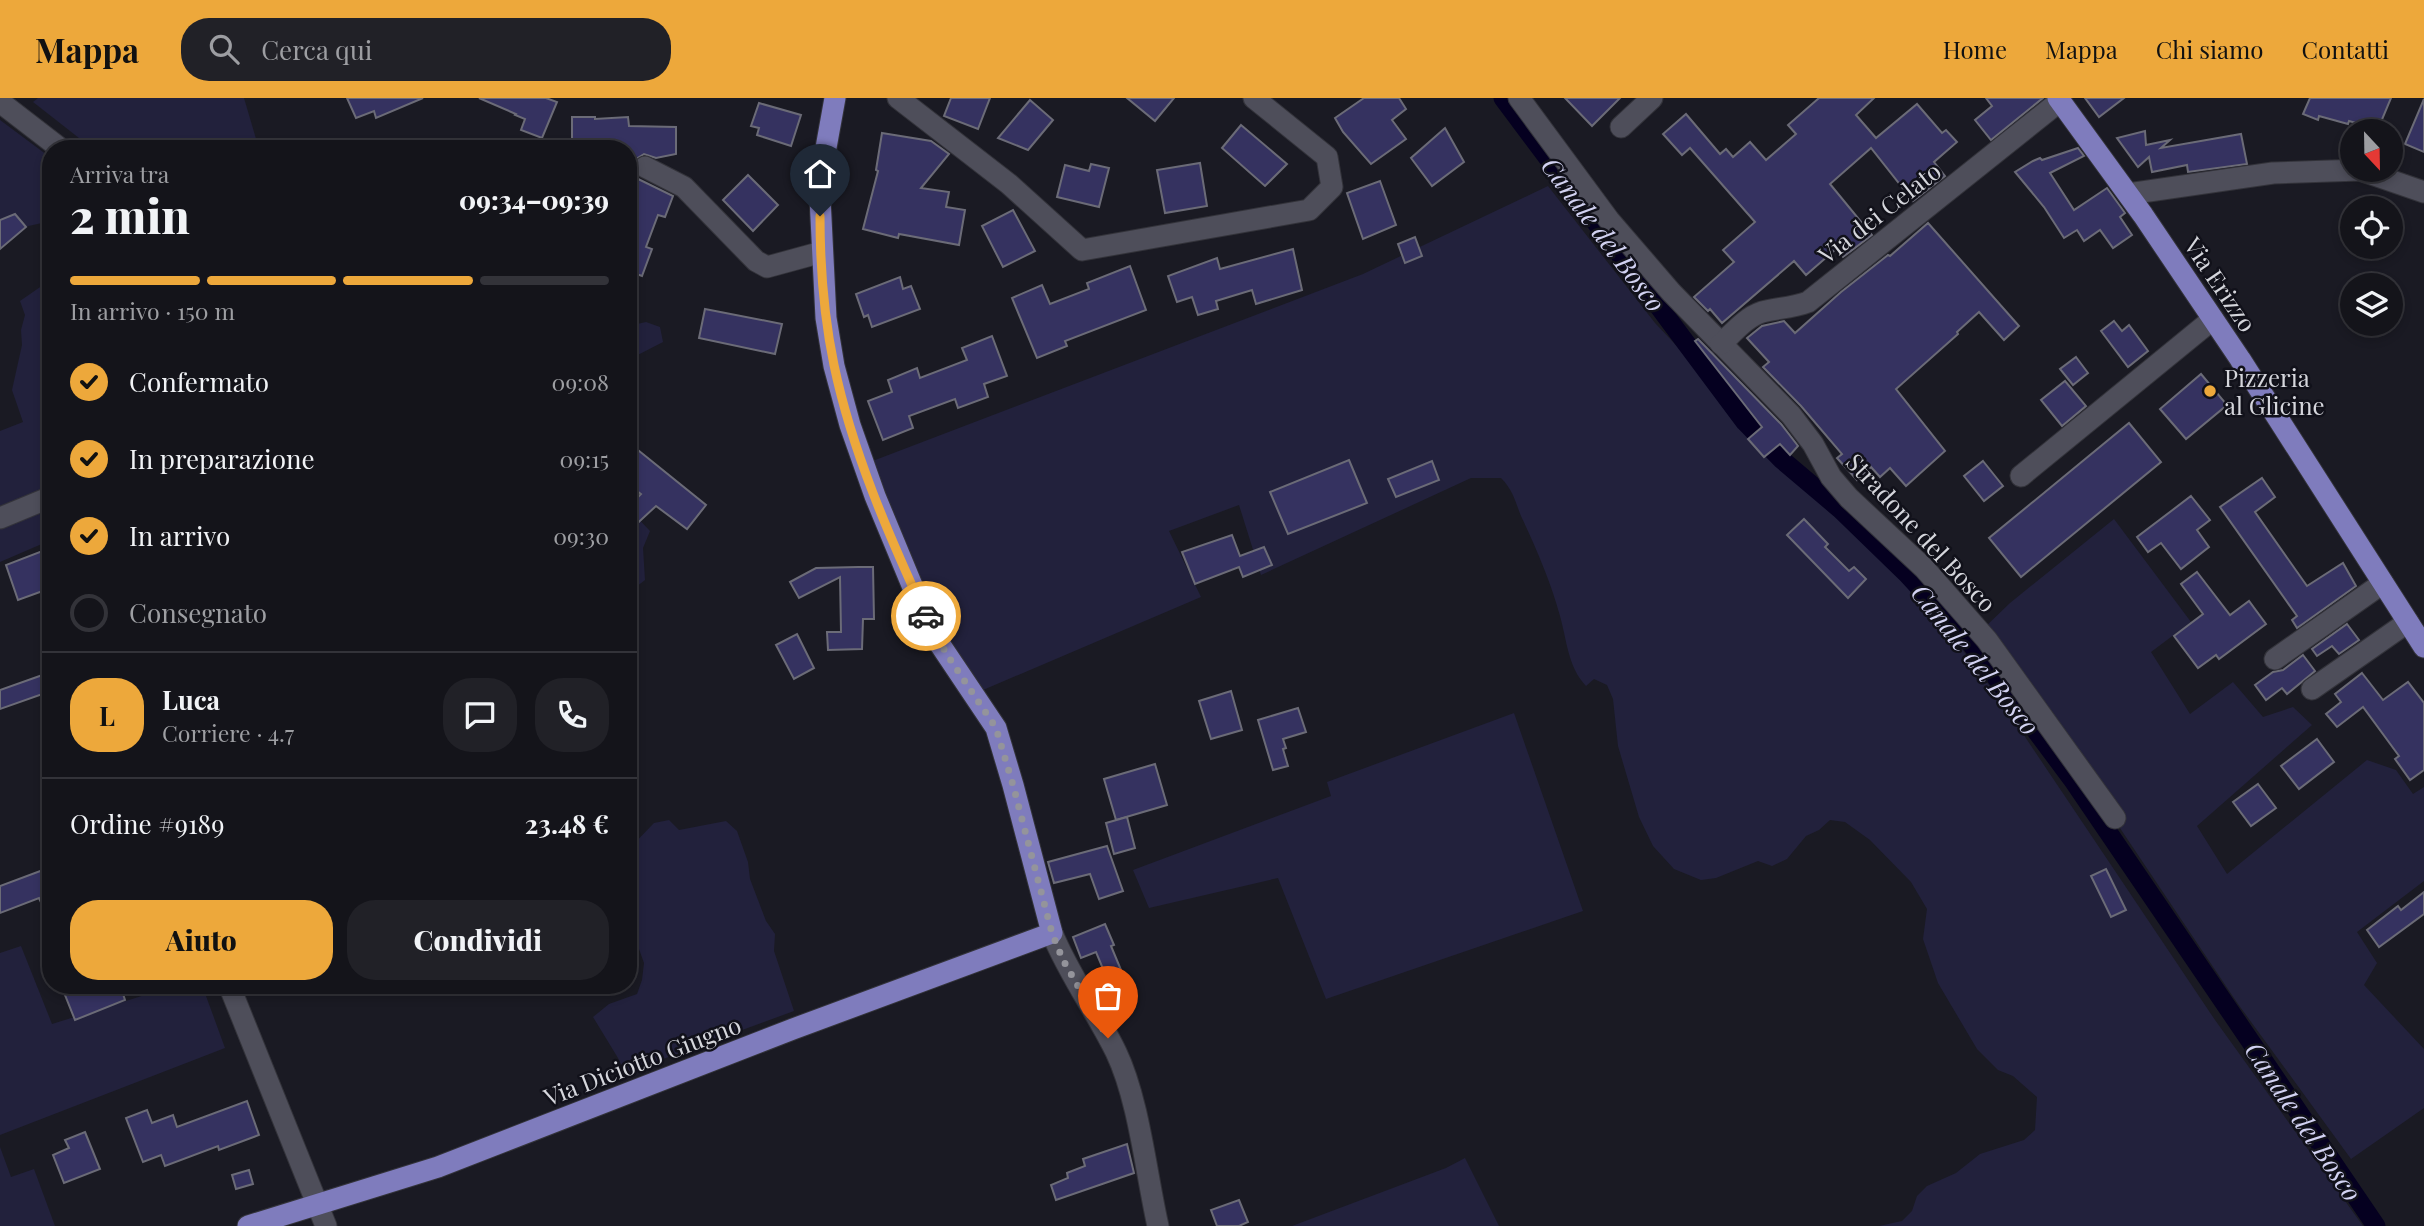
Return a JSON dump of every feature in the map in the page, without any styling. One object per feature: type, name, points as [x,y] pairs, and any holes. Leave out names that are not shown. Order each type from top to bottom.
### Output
[{"type":"main road","points":[[835,98],[822,170],[820,198],[828,330],[834,366],[850,425],[875,496],[935,637],[996,728],[1052,933]]},
{"type":"main road","name":"Via Erizzo","points":[[2059,100],[2128,194],[2213,319],[2424,647]]},
{"type":"main road","name":"Via Diciotto Giugno","points":[[248,1226],[438,1167],[793,1029],[1052,933]]},
{"type":"street","points":[[898,98],[1009,184],[1082,250],[1309,210],[1332,187],[1327,157],[1254,98]]},
{"type":"street","name":"Stradone del Bosco","points":[[1518,98],[1609,219],[1671,292],[1791,415],[1813,444],[1831,477],[1849,498],[1924,568],[1987,640],[2115,818]]},
{"type":"street","points":[[1620,127],[1652,98]]},
{"type":"street","name":"Via dei Celato","points":[[1721,344],[1761,312],[1790,309],[1808,302],[2059,100]]},
{"type":"street","points":[[0,102],[49,140]]},
{"type":"street","points":[[645,167],[684,187],[756,261],[767,267],[822,252]]},
{"type":"street","points":[[2128,194],[2273,173],[2360,170],[2424,192]]},
{"type":"street","points":[[2021,476],[2213,319]]},
{"type":"street","points":[[0,518],[42,501]]},
{"type":"street","points":[[2275,659],[2384,583]]},
{"type":"street","points":[[2312,689],[2408,622]]},
{"type":"street","points":[[1052,933],[1063,960],[1116,1053],[1126,1080],[1158,1226]]},
{"type":"street","points":[[233,994],[326,1226]]},
{"type":"shaded area","points":[[38,98],[244,98],[256,140],[82,140],[33,102]]},
{"type":"shaded area","points":[[0,120],[42,151],[42,223],[24,227],[0,223]]},
{"type":"shaded area","points":[[1548,186],[1655,323],[1690,360],[1751,410],[1782,443],[1812,491],[1829,512],[1895,568],[1947,629],[2003,704],[2215,1020],[2363,1226],[1879,1226],[1902,1221],[1912,1211],[1917,1196],[1927,1186],[1956,1173],[1980,1154],[2024,1140],[2035,1130],[2037,1097],[2013,1076],[1998,1070],[1977,1049],[1938,983],[1923,939],[1927,909],[1911,882],[1870,840],[1845,822],[1830,820],[1819,830],[1806,836],[1787,859],[1772,866],[1758,861],[1716,878],[1701,880],[1674,869],[1653,846],[1639,817],[1618,746],[1613,699],[1607,685],[1594,679],[1586,686],[1575,671],[1548,578],[1513,496],[1501,478],[1471,478],[1261,575],[1239,505],[1169,531],[1201,597],[976,693],[933,618],[870,462],[1363,274]]},
{"type":"shaded area","points":[[42,286],[42,544],[0,562],[0,431],[23,422],[12,390],[22,345],[21,330],[25,315],[20,301]]},
{"type":"shaded area","points":[[646,322],[660,327],[663,342],[637,355],[637,324]]},
{"type":"shaded area","points":[[637,517],[650,531],[643,548],[645,580],[637,586]]},
{"type":"shaded area","points":[[2114,519],[2191,622],[2151,652],[2190,714],[2233,682],[2263,717],[2293,707],[2312,725],[2197,826],[2227,874],[2367,760],[2396,770],[2413,794],[2424,787],[2424,881],[2357,932],[2377,963],[2364,985],[2424,1049],[2424,1108],[2351,1159],[2238,1004],[2026,688],[1983,629],[2010,603]]},
{"type":"shaded area","points":[[1514,713],[1583,911],[1326,999],[1278,878],[1149,908],[1133,870],[1331,796],[1327,782]]},
{"type":"shaded area","points":[[669,820],[679,830],[726,821],[737,831],[748,862],[750,879],[766,921],[775,934],[774,951],[794,1011],[625,1073],[593,1017],[609,1004],[637,994],[642,980],[644,963],[637,946],[637,841],[654,823]]},
{"type":"shaded area","points":[[21,946],[52,1024],[148,994],[205,994],[225,1048],[0,1135],[0,953]]},
{"type":"shaded area","points":[[0,1147],[11,1177],[34,1169],[55,1226],[0,1226]]},
{"type":"shaded area","points":[[1465,1158],[1499,1226],[1292,1226],[1446,1168]]},
{"type":"building","points":[[347,98],[423,98],[376,118],[374,111],[356,118]]},
{"type":"building","points":[[479,98],[546,98],[557,102],[542,138],[521,130],[525,119]]},
{"type":"building","points":[[951,98],[990,98],[978,129],[944,116]]},
{"type":"building","points":[[1127,98],[1174,98],[1155,121]]},
{"type":"building","points":[[1364,98],[1399,98],[1406,109],[1392,120],[1406,139],[1371,164],[1343,132],[1335,118]]},
{"type":"building","points":[[1565,98],[1620,98],[1592,126]]},
{"type":"building","points":[[1819,98],[1874,98],[1856,115],[1876,138],[1917,104],[1942,133],[1946,130],[1957,142],[1934,162],[1945,176],[1913,201],[1871,148],[1830,184],[1872,235],[1843,257],[1836,249],[1806,275],[1794,261],[1722,323],[1694,297],[1734,262],[1723,250],[1755,222],[1690,148],[1682,155],[1663,134],[1686,114],[1720,154],[1726,149],[1733,157],[1750,142],[1766,160],[1796,134],[1788,125]]},
{"type":"building","points":[[1986,98],[2043,98],[1991,140],[1975,120],[1992,106]]},
{"type":"building","points":[[2085,98],[2124,98],[2099,117]]},
{"type":"building","points":[[2310,98],[2391,98],[2382,119],[2340,119],[2340,122],[2319,116],[2318,120],[2303,114]]},
{"type":"building","points":[[2424,99],[2424,152],[2405,144]]},
{"type":"building","points":[[1030,100],[1053,120],[1028,150],[998,138]]},
{"type":"building","points":[[759,103],[801,115],[791,146],[757,135],[759,128],[751,126]]},
{"type":"building","points":[[572,117],[628,117],[629,126],[676,127],[676,154],[656,158],[644,154],[637,158],[637,140],[572,140]]},
{"type":"building","points":[[1241,125],[1287,164],[1265,186],[1222,148]]},
{"type":"building","points":[[1445,128],[1464,162],[1432,186],[1411,158]]},
{"type":"building","points":[[2145,131],[2146,145],[2170,140],[2161,148],[2241,134],[2247,164],[2188,172],[2187,165],[2152,172],[2149,157],[2138,167],[2117,138]]},
{"type":"building","points":[[882,133],[931,141],[949,154],[921,188],[949,192],[946,207],[965,210],[959,245],[899,234],[898,238],[863,229],[878,171]]},
{"type":"building","points":[[2078,148],[2084,156],[2050,173],[2074,210],[2107,188],[2125,213],[2120,217],[2132,235],[2113,248],[2100,230],[2084,241],[2077,230],[2064,238],[2044,207],[2015,172],[2040,158],[2042,160]]},
{"type":"building","points":[[1200,163],[1207,206],[1165,213],[1157,170]]},
{"type":"building","points":[[1091,164],[1109,168],[1099,207],[1057,197],[1065,165],[1089,171]]},
{"type":"building","points":[[748,175],[778,205],[753,231],[723,200]]},
{"type":"building","points":[[637,178],[673,196],[665,217],[658,215],[646,247],[652,249],[642,276],[637,274]]},
{"type":"building","points":[[1380,181],[1396,225],[1363,239],[1347,193]]},
{"type":"building","points":[[1013,210],[1035,251],[1003,267],[982,226]]},
{"type":"building","points":[[15,214],[26,227],[0,249],[0,220]]},
{"type":"building","points":[[1928,223],[2019,326],[2004,340],[1979,312],[1896,389],[1945,451],[1906,486],[1890,468],[1880,477],[1871,467],[1857,480],[1837,458],[1842,454],[1763,367],[1769,362],[1747,338],[1762,326],[1784,321],[1795,333],[1841,292],[1890,256]]},
{"type":"building","points":[[1415,237],[1422,256],[1405,263],[1398,244]]},
{"type":"building","points":[[1293,249],[1302,290],[1256,304],[1252,290],[1216,301],[1218,309],[1198,315],[1192,297],[1177,302],[1168,276],[1217,258],[1220,269]]},
{"type":"building","points":[[1130,266],[1146,310],[1065,341],[1067,346],[1037,358],[1012,298],[1042,285],[1050,304],[1089,289],[1087,283]]},
{"type":"building","points":[[900,277],[903,289],[911,286],[920,309],[872,327],[868,315],[864,317],[856,294]]},
{"type":"building","points":[[705,309],[782,324],[775,354],[699,338]]},
{"type":"building","points":[[2114,321],[2122,331],[2129,325],[2148,351],[2128,367],[2101,331]]},
{"type":"building","points":[[992,336],[1007,376],[984,384],[988,397],[958,408],[955,399],[909,416],[913,428],[883,440],[868,401],[892,392],[888,380],[917,368],[920,378],[967,360],[962,348]]},
{"type":"building","points":[[1698,339],[1781,424],[1798,446],[1790,455],[1780,444],[1764,457],[1748,439],[1762,427],[1695,341]]},
{"type":"building","points":[[2076,357],[2088,373],[2073,385],[2060,369]]},
{"type":"building","points":[[2201,374],[2227,405],[2186,439],[2160,409]]},
{"type":"building","points":[[2065,381],[2086,406],[2062,426],[2041,400]]},
{"type":"building","points":[[2129,423],[2161,462],[2021,577],[1989,538]]},
{"type":"building","points":[[637,449],[706,505],[687,529],[656,506],[637,524],[637,498],[641,494],[637,491]]},
{"type":"building","points":[[1349,460],[1367,503],[1288,534],[1270,492]]},
{"type":"building","points":[[1432,461],[1439,480],[1396,497],[1388,479]]},
{"type":"building","points":[[1983,461],[2003,486],[1984,501],[1964,476]]},
{"type":"building","points":[[2262,478],[2275,497],[2255,512],[2307,586],[2343,563],[2356,586],[2297,628],[2292,620],[2297,616],[2220,507]]},
{"type":"building","points":[[2191,496],[2210,520],[2197,530],[2209,547],[2181,569],[2161,543],[2148,552],[2137,537]]},
{"type":"building","points":[[1804,519],[1828,544],[1825,547],[1849,571],[1854,567],[1866,579],[1848,598],[1787,535]]},
{"type":"building","points":[[1232,535],[1240,556],[1264,547],[1272,565],[1243,577],[1239,567],[1195,584],[1182,552]]},
{"type":"building","points":[[42,551],[42,591],[18,600],[6,565]]},
{"type":"building","points":[[873,567],[874,619],[863,619],[862,649],[828,650],[827,632],[841,632],[840,577],[799,598],[790,582],[816,568]]},
{"type":"building","points":[[2197,572],[2230,615],[2249,601],[2266,624],[2219,659],[2216,655],[2198,668],[2174,636],[2203,614],[2181,584]]},
{"type":"building","points":[[2347,624],[2359,640],[2339,654],[2332,646],[2317,656],[2312,649]]},
{"type":"building","points":[[797,634],[814,668],[794,679],[776,645]]},
{"type":"building","points":[[2303,655],[2315,671],[2287,694],[2282,688],[2266,700],[2255,685],[2273,672],[2283,670]]},
{"type":"building","points":[[2362,673],[2383,700],[2408,682],[2424,703],[2424,770],[2410,780],[2395,759],[2399,756],[2363,707],[2337,727],[2326,714],[2341,702],[2335,694]]},
{"type":"building","points":[[42,675],[42,694],[0,709],[0,690]]},
{"type":"building","points":[[1231,691],[1242,730],[1211,739],[1199,701]]},
{"type":"building","points":[[1298,708],[1306,732],[1283,739],[1288,766],[1273,770],[1258,720]]},
{"type":"building","points":[[2317,739],[2334,762],[2299,789],[2281,766]]},
{"type":"building","points":[[1155,764],[1167,805],[1116,820],[1104,779]]},
{"type":"building","points":[[2258,784],[2276,808],[2251,826],[2233,802]]},
{"type":"building","points":[[1127,817],[1135,848],[1114,854],[1106,823]]},
{"type":"building","points":[[1107,846],[1123,891],[1099,899],[1090,874],[1054,883],[1048,862]]},
{"type":"building","points":[[2106,869],[2126,910],[2111,917],[2091,876]]},
{"type":"building","points":[[42,870],[42,904],[39,898],[0,913],[0,886]]},
{"type":"building","points":[[2424,892],[2424,914],[2379,947],[2367,930],[2398,906],[2401,910]]},
{"type":"building","points":[[1105,924],[1126,982],[1111,988],[1096,952],[1081,958],[1073,937]]},
{"type":"building","points":[[65,994],[123,994],[125,1000],[75,1020]]},
{"type":"building","points":[[247,1101],[259,1135],[219,1150],[218,1146],[165,1166],[161,1155],[143,1162],[126,1118],[147,1110],[152,1123],[173,1115],[177,1127]]},
{"type":"building","points":[[85,1132],[100,1169],[64,1183],[53,1155],[69,1148],[65,1140]]},
{"type":"building","points":[[1127,1144],[1134,1173],[1056,1200],[1051,1185],[1068,1178],[1067,1173],[1085,1166],[1083,1159]]},
{"type":"building","points":[[249,1170],[253,1184],[236,1189],[232,1175]]},
{"type":"building","points":[[1239,1200],[1248,1222],[1239,1226],[1217,1226],[1211,1210]]},
{"type":"waterway","name":"Canale del Bosco","points":[[1503,98],[1745,422],[1781,459],[1840,509],[1908,575],[1969,641],[2072,779],[2376,1226]]},
{"type":"way so far","points":[[926,616],[935,637],[996,728],[1052,933],[1063,960],[1108,1038]]},
{"type":"place","name":"Pizzeria al Glicine","points":[[2210,391]]},
{"type":"route","points":[[820,216],[826,318],[834,366],[850,425],[875,496],[926,616]]}]
